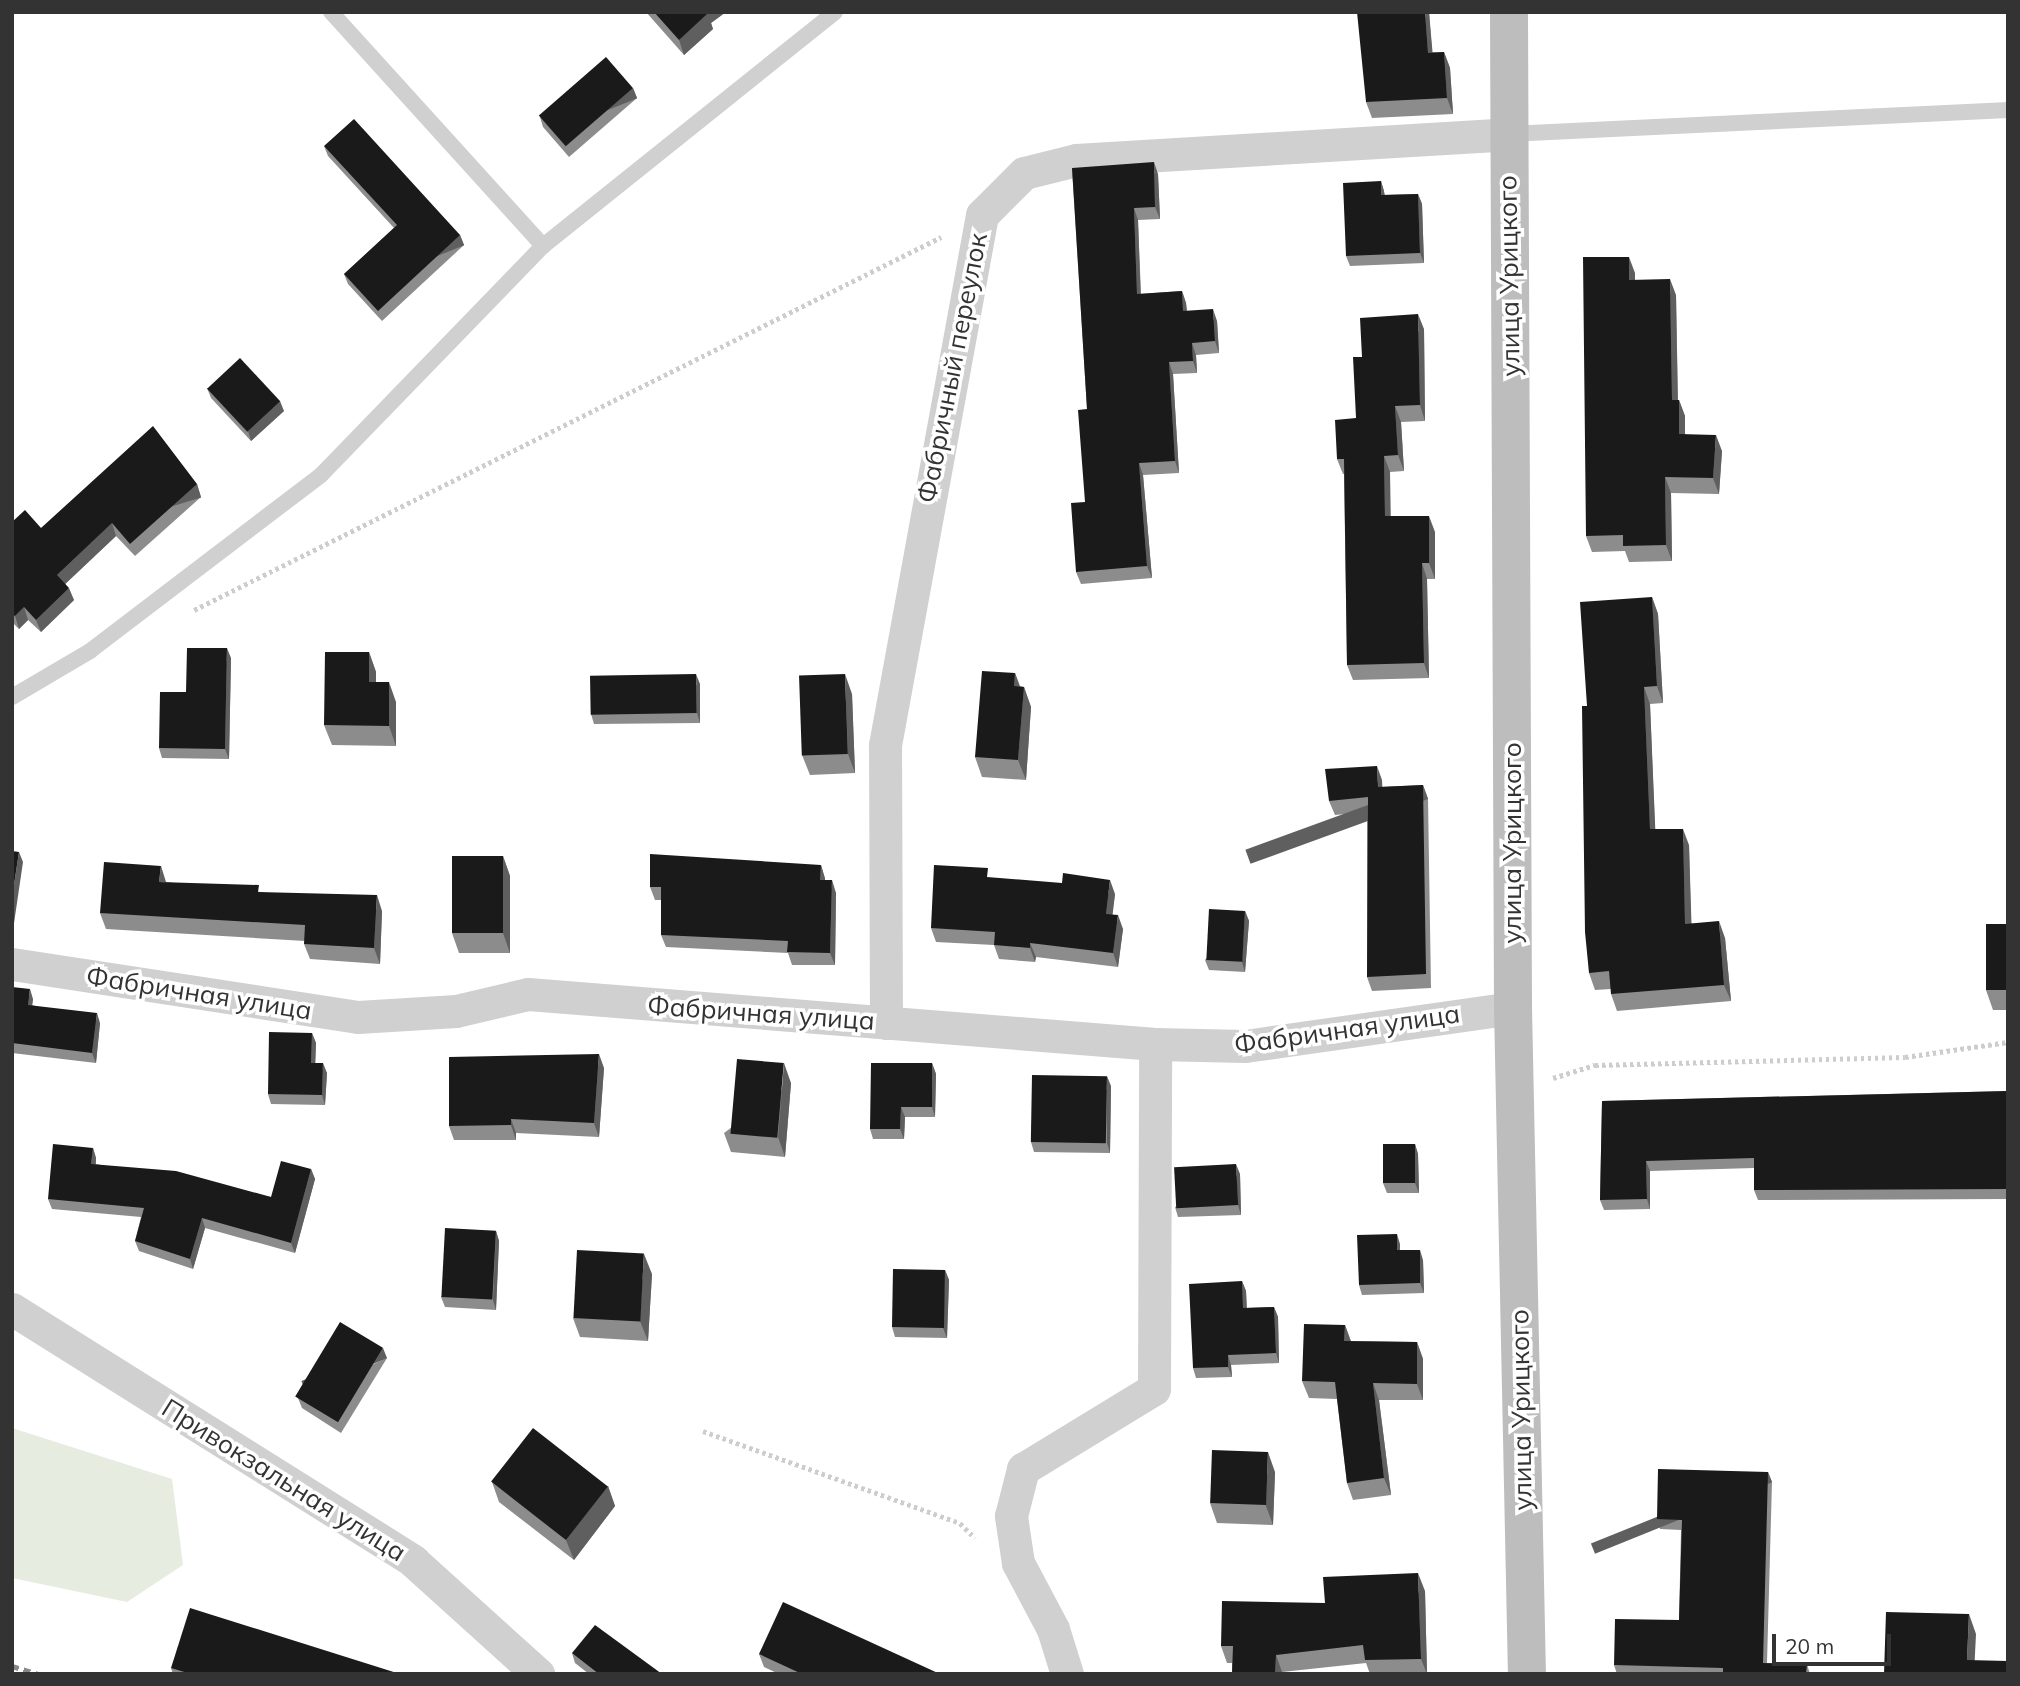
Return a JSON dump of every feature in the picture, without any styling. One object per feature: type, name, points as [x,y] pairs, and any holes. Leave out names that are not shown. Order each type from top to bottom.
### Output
[{"type":"main road","name":"улица Урицкого","points":[[1508,12],[1513,1007],[1527,1674]]},
{"type":"street","name":"Фабричный переулок","points":[[886,1023],[885,745],[982,215],[1024,173],[1076,160],[1508,134]]},
{"type":"street","name":"Фабричная улица","points":[[12,964],[358,1017],[456,1011],[528,994],[1155,1044],[1245,1046],[1513,1007]]},
{"type":"street","points":[[1067,1674],[1053,1629],[1018,1563],[1011,1516],[1023,1469],[1154,1389],[1155,1044]]},
{"type":"street","name":"Привокзальная улица","points":[[16,1315],[413,1561],[538,1674]]},
{"type":"lane","points":[[331,12],[543,246]]},
{"type":"lane","points":[[12,696],[90,651],[321,475],[543,246],[835,12]]},
{"type":"lane","points":[[1508,134],[2008,110]]},
{"type":"path","points":[[183,617],[982,215]]},
{"type":"path","points":[[1514,1090],[1595,1065],[1905,1057],[2008,1042]]},
{"type":"path","points":[[703,1432],[960,1523],[985,1549]]},
{"type":"shaded area","points":[[12,1428],[172,1479],[183,1565],[127,1602],[12,1578]]},
{"type":"building","points":[[654,12],[705,12],[707,14],[679,40]]},
{"type":"building","points":[[1357,12],[1425,12],[1428,53],[1444,52],[1447,98],[1366,102]]},
{"type":"building","points":[[606,57],[633,88],[566,146],[539,115]]},
{"type":"building","points":[[354,119],[460,235],[378,311],[344,274],[397,225],[324,146]]},
{"type":"building","points":[[1154,162],[1155,207],[1134,208],[1137,294],[1182,291],[1183,311],[1213,309],[1215,341],[1192,343],[1193,361],[1169,362],[1175,461],[1139,463],[1147,566],[1076,572],[1071,503],[1085,502],[1078,410],[1087,409],[1072,168]]},
{"type":"building","points":[[1381,181],[1381,195],[1418,194],[1420,253],[1346,256],[1343,183]]},
{"type":"building","points":[[1583,257],[1629,257],[1629,280],[1670,279],[1672,400],[1679,400],[1679,434],[1716,435],[1713,478],[1665,477],[1666,545],[1623,546],[1623,535],[1586,536]]},
{"type":"building","points":[[1418,314],[1420,405],[1395,406],[1398,455],[1384,456],[1385,516],[1429,516],[1429,563],[1422,563],[1424,663],[1347,665],[1344,459],[1337,459],[1335,420],[1356,418],[1353,357],[1362,357],[1360,318]]},
{"type":"building","points":[[240,358],[280,401],[247,432],[207,389]]},
{"type":"building","points":[[153,426],[197,484],[130,544],[112,523],[57,575],[69,588],[36,620],[24,607],[15,616],[12,614],[12,522],[25,510],[41,528]]},
{"type":"building","points":[[1652,597],[1657,686],[1644,687],[1650,829],[1683,829],[1685,924],[1719,921],[1724,985],[1611,994],[1609,971],[1589,973],[1585,932],[1582,706],[1587,706],[1580,602]]},
{"type":"building","points":[[187,648],[227,648],[225,749],[159,748],[160,692],[186,692]]},
{"type":"building","points":[[325,652],[369,652],[369,682],[389,682],[389,726],[324,725]]},
{"type":"building","points":[[982,671],[1015,673],[1014,686],[1024,687],[1018,760],[975,757]]},
{"type":"building","points":[[696,674],[697,713],[591,715],[590,676]]},
{"type":"building","points":[[845,674],[848,754],[802,756],[799,676]]},
{"type":"building","points":[[1377,766],[1378,787],[1423,785],[1426,974],[1367,977],[1368,797],[1329,801],[1325,769]]},
{"type":"building","points":[[12,851],[19,852],[12,898]]},
{"type":"building","points":[[650,854],[821,865],[820,880],[832,880],[830,953],[787,952],[788,941],[661,935],[661,887],[650,887]]},
{"type":"building","points":[[452,856],[503,856],[503,933],[452,933]]},
{"type":"building","points":[[104,862],[161,866],[159,882],[259,885],[258,892],[377,895],[374,948],[304,944],[305,925],[100,913]]},
{"type":"building","points":[[934,865],[988,868],[987,877],[1062,883],[1063,873],[1110,880],[1106,914],[1118,915],[1113,953],[1030,943],[1030,948],[994,945],[995,932],[931,928]]},
{"type":"building","points":[[1209,909],[1245,911],[1242,962],[1206,960]]},
{"type":"building","points":[[1986,924],[2008,924],[2008,990],[1986,990]]},
{"type":"building","points":[[12,987],[30,989],[28,1005],[97,1013],[92,1053],[12,1043]]},
{"type":"building","points":[[269,1032],[312,1033],[311,1063],[323,1063],[322,1095],[268,1094]]},
{"type":"building","points":[[599,1054],[594,1123],[511,1119],[511,1125],[449,1126],[449,1057]]},
{"type":"building","points":[[737,1059],[784,1063],[777,1138],[730,1134]]},
{"type":"building","points":[[871,1063],[932,1063],[932,1107],[901,1107],[900,1129],[870,1129]]},
{"type":"building","points":[[1032,1075],[1107,1076],[1106,1143],[1031,1142]]},
{"type":"building","points":[[2008,1091],[2008,1189],[1754,1190],[1754,1158],[1646,1161],[1647,1199],[1600,1200],[1602,1101]]},
{"type":"building","points":[[53,1144],[93,1148],[91,1164],[176,1171],[271,1197],[281,1161],[311,1169],[291,1243],[202,1218],[190,1259],[135,1241],[144,1208],[48,1199]]},
{"type":"building","points":[[1383,1144],[1415,1144],[1415,1183],[1383,1183]]},
{"type":"building","points":[[1236,1164],[1238,1205],[1176,1208],[1174,1167]]},
{"type":"building","points":[[445,1228],[496,1231],[492,1300],[441,1297]]},
{"type":"building","points":[[1397,1234],[1397,1250],[1420,1250],[1420,1283],[1359,1285],[1357,1235]]},
{"type":"building","points":[[577,1250],[644,1254],[640,1321],[573,1318]]},
{"type":"building","points":[[893,1269],[945,1270],[944,1328],[892,1327]]},
{"type":"building","points":[[1242,1281],[1243,1308],[1274,1307],[1276,1353],[1228,1355],[1228,1367],[1193,1368],[1189,1284]]},
{"type":"building","points":[[340,1322],[383,1348],[338,1422],[295,1397]]},
{"type":"building","points":[[1304,1324],[1345,1325],[1344,1341],[1417,1342],[1417,1384],[1373,1383],[1384,1478],[1347,1483],[1335,1382],[1302,1381]]},
{"type":"building","points":[[533,1428],[608,1486],[566,1540],[491,1482]]},
{"type":"building","points":[[1212,1450],[1268,1452],[1266,1505],[1210,1503]]},
{"type":"building","points":[[1658,1469],[1768,1472],[1763,1663],[1807,1664],[1806,1674],[1723,1674],[1723,1668],[1614,1665],[1615,1619],[1679,1620],[1682,1520],[1657,1519]]},
{"type":"building","points":[[1418,1573],[1421,1659],[1365,1660],[1363,1645],[1276,1655],[1275,1674],[1232,1674],[1233,1646],[1221,1646],[1222,1601],[1325,1603],[1323,1577]]},
{"type":"building","points":[[783,1602],[940,1674],[802,1674],[759,1654]]},
{"type":"building","points":[[190,1608],[400,1674],[191,1674],[171,1668]]},
{"type":"building","points":[[1886,1612],[1969,1614],[1967,1660],[2008,1661],[2008,1674],[1884,1674]]},
{"type":"building","points":[[595,1625],[662,1674],[599,1674],[572,1653]]},
{"type":"railway","points":[[12,1666],[39,1674]]}]
